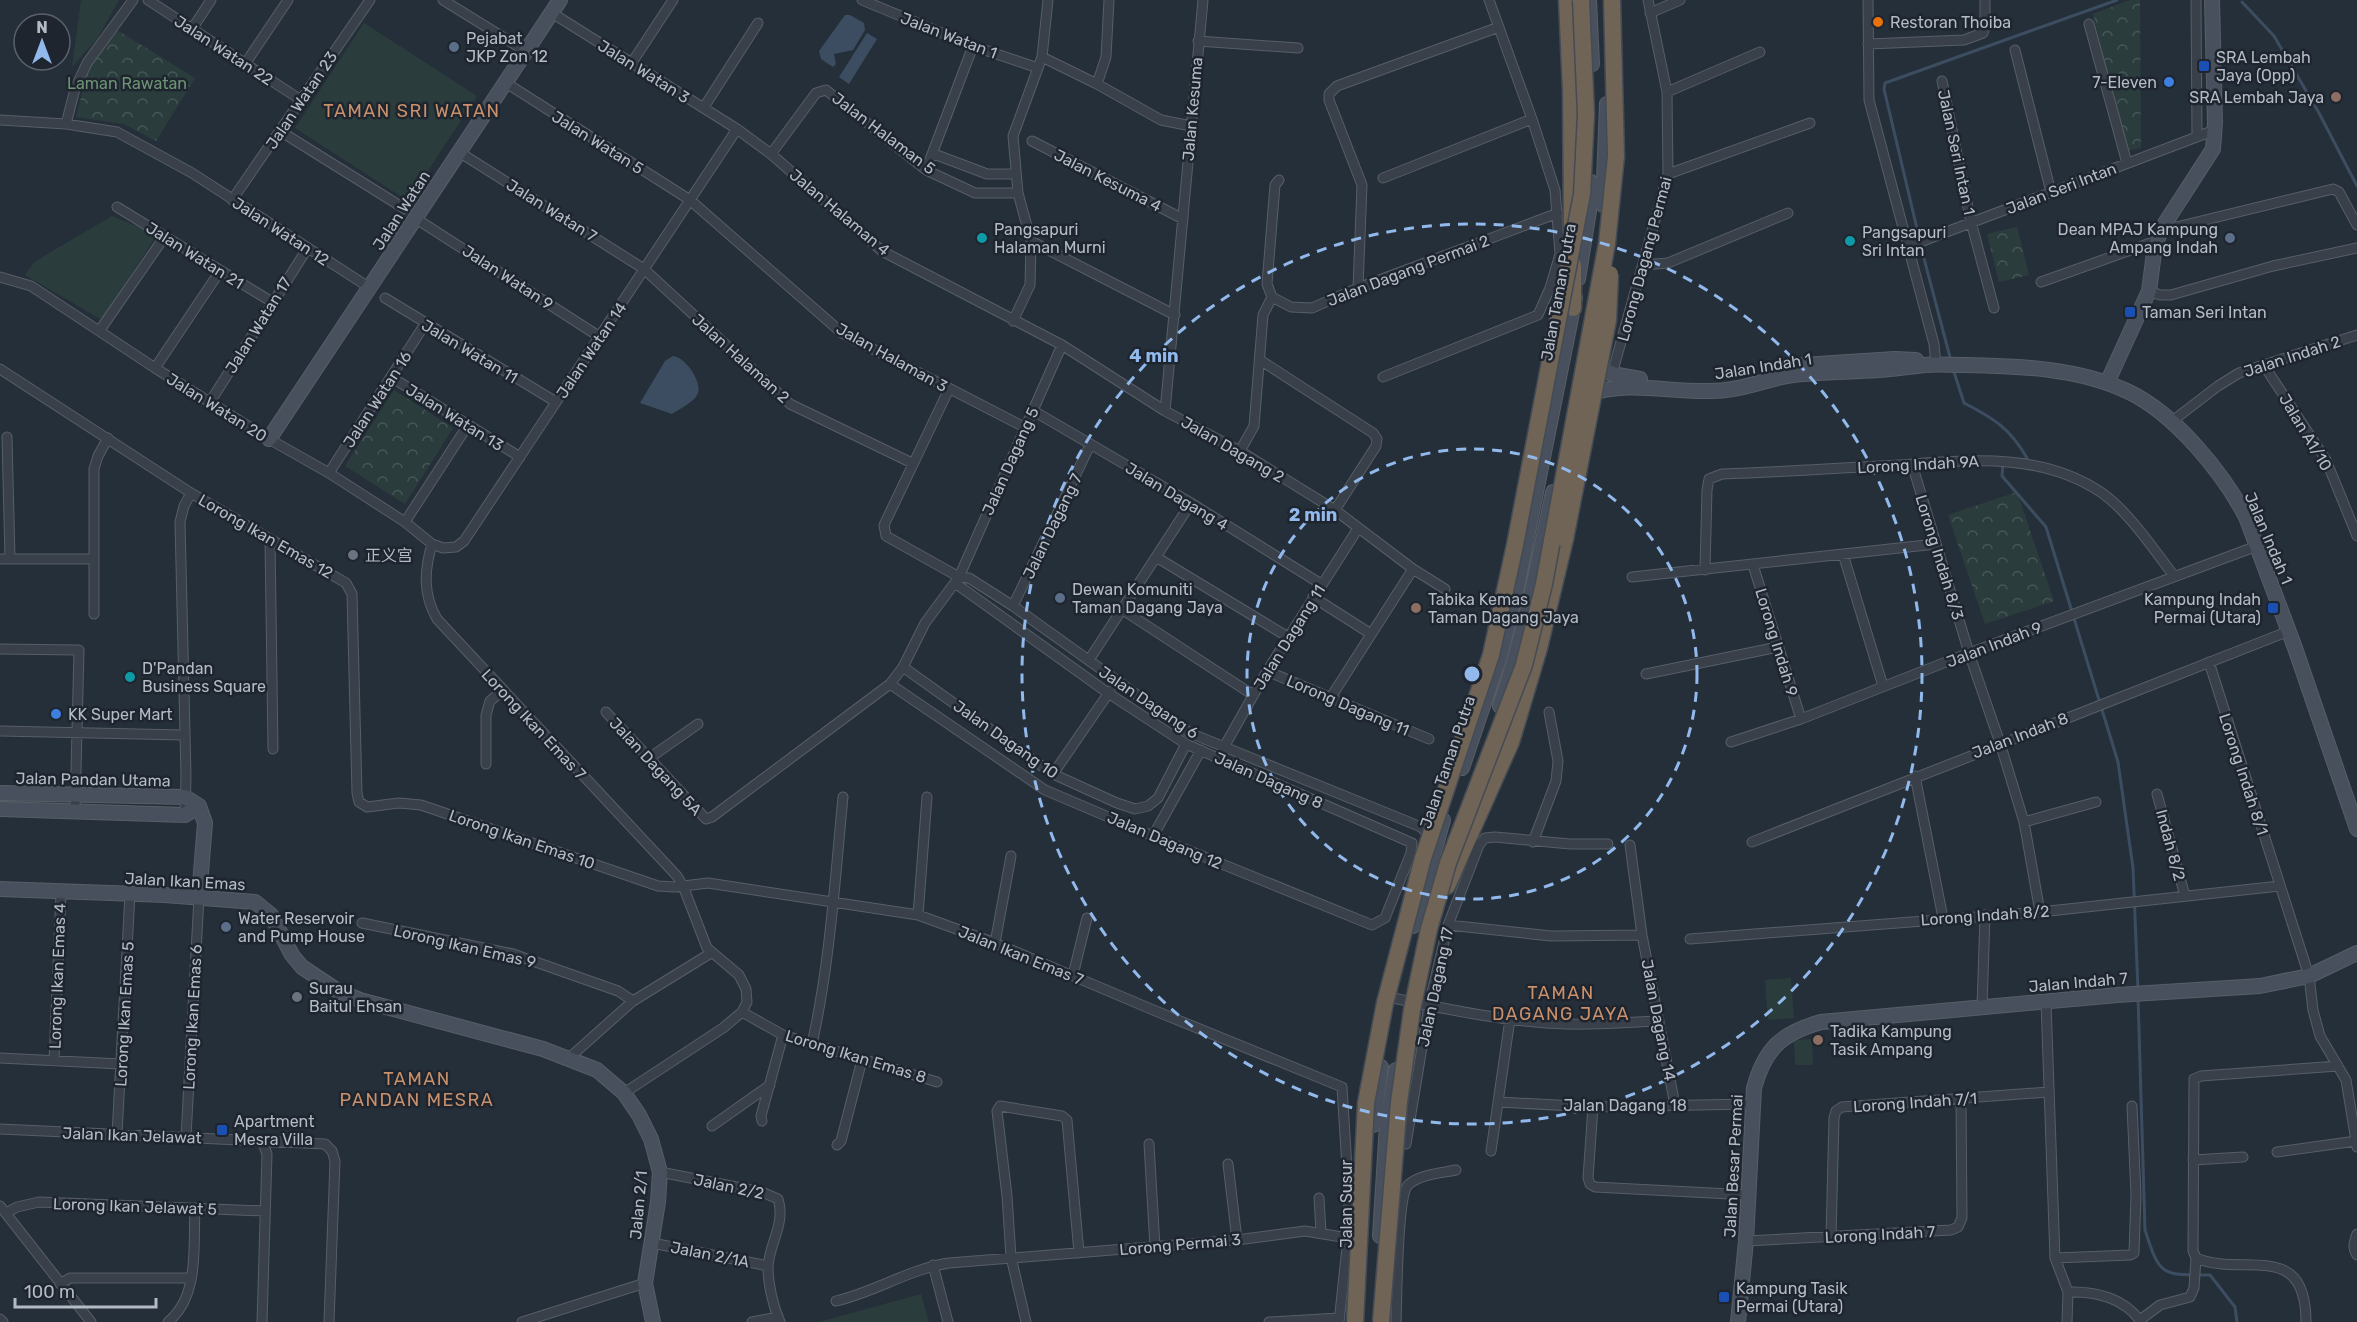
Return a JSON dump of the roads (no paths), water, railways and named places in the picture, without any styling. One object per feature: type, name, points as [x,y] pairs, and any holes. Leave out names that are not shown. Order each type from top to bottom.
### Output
[{"type":"highway","points":[[1567,0],[1573,308]]},
{"type":"highway","points":[[1344,1321],[1366,1103],[1385,1003],[1423,858],[1491,656],[1515,545],[1582,194],[1586,114],[1581,0]]},
{"type":"highway","points":[[1381,1322],[1399,1102],[1412,1010],[1429,928],[1448,863],[1524,665],[1544,584],[1607,243],[1616,156],[1612,0]]},
{"type":"highway","points":[[1428,928],[1511,742],[1550,606],[1608,320],[1610,275],[1607,243]]},
{"type":"highway","points":[[1492,784],[1514,698],[1515,661]]},
{"type":"street","points":[[66,124],[75,89],[87,63],[133,0]]},
{"type":"street","name":"Jalan Watan 22","points":[[148,0],[301,100]]},
{"type":"street","points":[[192,28],[211,0]]},
{"type":"street","points":[[245,64],[288,0]]},
{"type":"street","name":"Jalan Watan 23","points":[[232,200],[370,0]]},
{"type":"street","points":[[443,0],[527,52]]},
{"type":"street","name":"Jalan Watan","points":[[269,439],[370,288],[410,214],[459,152],[560,0]]},
{"type":"street","points":[[631,64],[673,0]]},
{"type":"street","name":"Jalan Watan 1","points":[[862,0],[973,46],[1038,68]]},
{"type":"street","points":[[1013,321],[1030,285],[1031,241],[1018,193],[1013,136],[1042,57],[1048,0]]},
{"type":"street","points":[[1097,84],[1106,57],[1109,0]]},
{"type":"street","name":"Jalan Kesuma","points":[[1165,411],[1203,0]]},
{"type":"street","points":[[1383,377],[1538,315],[1551,288],[1560,254],[1555,190],[1489,0]]},
{"type":"street","name":"Jalan Taman Putra","points":[[1361,1322],[1373,1111],[1393,998],[1443,822],[1500,656],[1517,587],[1573,308],[1589,211],[1594,114],[1589,0]]},
{"type":"street","name":"Jalan Taman Putra","points":[[1376,1322],[1386,1124],[1407,1001],[1447,863],[1515,661],[1531,598],[1582,350],[1604,203],[1607,115],[1604,0]]},
{"type":"street","name":"Lorong Dagang Permai","points":[[1612,374],[1668,174],[1668,92],[1648,0]]},
{"type":"street","points":[[1650,13],[1680,0]]},
{"type":"street","points":[[1868,0],[1869,100],[1934,344],[1930,365]]},
{"type":"street","points":[[1868,44],[1964,40],[1983,33],[1985,0]]},
{"type":"street","points":[[2196,0],[2197,137]]},
{"type":"street","points":[[2108,383],[2149,291],[2158,236],[2212,149],[2215,130],[2212,0]]},
{"type":"street","name":"Jalan Watan 3","points":[[552,13],[737,129]]},
{"type":"street","points":[[705,107],[758,23]]},
{"type":"street","points":[[2089,24],[2127,163]]},
{"type":"street","points":[[1358,288],[1362,185],[1329,100],[1329,94],[1337,86],[1499,27]]},
{"type":"street","points":[[1198,41],[1298,48]]},
{"type":"street","points":[[926,170],[934,154],[973,46]]},
{"type":"street","points":[[2015,50],[2051,192]]},
{"type":"street","points":[[1668,92],[1760,52]]},
{"type":"street","points":[[1042,57],[1097,84],[1161,120],[1191,126]]},
{"type":"street","name":"Jalan Seri Intan 1","points":[[1942,81],[1971,222],[1994,309]]},
{"type":"street","name":"Jalan Watan 5","points":[[506,83],[690,200]]},
{"type":"street","name":"Jalan Halaman 5","points":[[771,154],[819,90],[829,91],[926,170],[975,193],[1018,193]]},
{"type":"street","points":[[1383,177],[1532,119]]},
{"type":"street","name":"Jalan Watan 12","points":[[0,120],[66,124],[117,132],[192,174],[370,288]]},
{"type":"street","points":[[1668,174],[1810,123]]},
{"type":"street","name":"Jalan Watan 14","points":[[432,544],[443,548],[456,547],[464,541],[737,129]]},
{"type":"street","name":"Jalan Halaman 4","points":[[737,129],[771,154],[882,251],[1013,321]]},
{"type":"street","name":"Jalan Seri Intan","points":[[1907,247],[2215,130]]},
{"type":"street","name":"Jalan Watan 9","points":[[280,131],[600,337]]},
{"type":"street","name":"Jalan Kesuma 4","points":[[1032,141],[1183,219]]},
{"type":"street","name":"Jalan Watan 7","points":[[459,152],[644,269]]},
{"type":"street","points":[[934,154],[987,174],[1016,174]]},
{"type":"street","points":[[1240,451],[1254,426],[1263,315],[1272,297],[1267,284],[1275,185],[1279,180]]},
{"type":"street","points":[[2041,282],[2158,236],[2333,189],[2339,192],[2357,225]]},
{"type":"street","name":"Jalan Halaman 3","points":[[690,200],[842,333],[1024,427]]},
{"type":"street","name":"Jalan Watan 21","points":[[117,207],[272,302]]},
{"type":"street","name":"Jalan Dagang Permai 2","points":[[1272,297],[1291,307],[1312,308],[1358,288],[1558,213]]},
{"type":"street","points":[[1643,265],[1668,263],[1788,213]]},
{"type":"street","points":[[100,330],[165,236]]},
{"type":"street","points":[[1031,241],[1175,315]]},
{"type":"street","points":[[2149,291],[2160,296],[2170,295],[2273,266],[2357,248]]},
{"type":"street","name":"Jalan Watan 17","points":[[210,402],[307,249]]},
{"type":"street","name":"Jalan Halaman 2","points":[[644,269],[790,404],[912,463]]},
{"type":"street","points":[[155,368],[220,271]]},
{"type":"street","name":"Jalan Watan 20","points":[[0,278],[31,286],[155,368],[269,439],[329,473],[405,522],[432,544]]},
{"type":"street","name":"Jalan Watan 11","points":[[385,298],[556,402]]},
{"type":"street","name":"Jalan Dagang 2","points":[[1013,321],[1062,345],[1165,411],[1240,451],[1335,510],[1358,530],[1445,589]]},
{"type":"street","name":"Jalan Watan 16","points":[[329,473],[425,324]]},
{"type":"street","name":"Jalan Indah 2","points":[[2171,422],[2239,373],[2357,335]]},
{"type":"street","name":"Jalan Dagang 5","points":[[957,580],[1062,345]]},
{"type":"street","name":"Jalan Indah 1","points":[[1582,350],[1592,361],[1612,374],[1625,378],[1702,384],[1750,378],[1787,366],[1894,359],[1910,359],[1930,365]]},
{"type":"street","points":[[1260,360],[1373,433],[1377,439],[1376,446],[1335,510]]},
{"type":"street","name":"Jalan A1/10","points":[[2264,364],[2326,460],[2357,536]]},
{"type":"street","name":"Jalan Indah 1","points":[[1572,400],[1614,387],[1703,392],[1725,390],[1792,375],[1930,365],[2008,366],[2086,376],[2108,383],[2152,405],[2171,422],[2226,483],[2246,517],[2289,631],[2357,829]]},
{"type":"street","name":"Lorong Ikan Emas 12","points":[[0,369],[190,493],[346,583],[352,594],[357,793],[360,802]]},
{"type":"street","name":"Jalan Watan 13","points":[[391,377],[520,457]]},
{"type":"street","points":[[890,684],[903,667],[925,623],[957,580],[886,536],[883,531],[912,463],[949,388]]},
{"type":"street","name":"Jalan Dagang 4","points":[[1032,410],[1191,503],[1321,584]]},
{"type":"street","points":[[405,522],[468,425]]},
{"type":"street","points":[[8,437],[10,559]]},
{"type":"street","points":[[94,614],[94,470],[98,456],[108,438]]},
{"type":"street","name":"Jalan Dagang 7","points":[[1013,606],[1090,445]]},
{"type":"street","name":"Lorong Indah 9A","points":[[1705,570],[1707,490],[1710,479],[1722,474],[1969,460],[2038,465],[2075,478],[2103,494],[2137,528],[2174,576]]},
{"type":"street","name":"Lorong Indah 8/3","points":[[1912,464],[1969,653],[2024,822],[2040,912]]},
{"type":"street","points":[[185,815],[180,522],[190,493]]},
{"type":"street","points":[[1089,660],[1191,503]]},
{"type":"street","name":"Jalan Dagang 11","points":[[1224,747],[1267,671],[1321,584],[1358,530]]},
{"type":"street","points":[[270,540],[273,749]]},
{"type":"street","name":"Lorong Ikan Emas 7","points":[[432,544],[426,578],[430,606],[452,637],[671,869],[683,886]]},
{"type":"street","name":"Lorong Indah 9","points":[[1632,577],[1936,544]]},
{"type":"street","name":"Jalan Indah 9","points":[[1731,742],[1801,719],[2063,617],[2257,546]]},
{"type":"street","points":[[1843,554],[1883,686]]},
{"type":"street","points":[[1156,557],[1288,637]]},
{"type":"street","points":[[0,559],[94,559]]},
{"type":"street","name":"Lorong Indah 9","points":[[1753,565],[1801,719]]},
{"type":"street","points":[[1331,697],[1413,569]]},
{"type":"street","name":"Jalan Dagang 6","points":[[957,580],[969,578],[1013,606],[1190,734],[1421,827]]},
{"type":"street","name":"Jalan Dagang 8","points":[[957,580],[1108,693],[1186,744],[1412,843]]},
{"type":"street","points":[[1313,597],[1371,634]]},
{"type":"street","points":[[1123,610],[1253,695]]},
{"type":"street","name":"Jalan Indah 8","points":[[1752,842],[2093,706],[2289,631]]},
{"type":"street","points":[[1646,674],[1778,647]]},
{"type":"street","points":[[0,649],[79,650],[75,811]]},
{"type":"street","name":"Lorong Indah 8/1","points":[[2209,662],[2309,976],[2313,1010],[2320,1036],[2346,1080],[2356,1144]]},
{"type":"street","name":"Jalan Dagang 10","points":[[903,667],[1053,774],[1135,809],[1148,806],[1158,798],[1186,744]]},
{"type":"street","name":"Lorong Dagang 11","points":[[1267,671],[1430,739]]},
{"type":"street","points":[[1053,774],[1116,681]]},
{"type":"street","name":"Jalan Dagang 5A","points":[[606,712],[706,819],[712,817],[890,684]]},
{"type":"street","name":"Jalan Dagang 12","points":[[890,684],[1045,789],[1153,836],[1372,925],[1385,918],[1411,853],[1412,843]]},
{"type":"street","points":[[486,764],[486,715],[490,701],[502,691]]},
{"type":"street","points":[[1549,712],[1558,761],[1556,780],[1533,842],[1608,844]]},
{"type":"street","points":[[648,759],[698,724]]},
{"type":"street","points":[[0,731],[184,735]]},
{"type":"street","points":[[1153,836],[1201,750]]},
{"type":"street","points":[[1915,776],[1943,918]]},
{"type":"street","name":"Jalan Pandan Utama","points":[[0,793],[185,797]]},
{"type":"street","name":"Indah 8/2","points":[[2157,794],[2185,896]]},
{"type":"street","points":[[185,797],[199,806],[205,823],[199,897]]},
{"type":"street","points":[[812,1044],[818,1017],[833,902],[843,797]]},
{"type":"street","points":[[918,915],[927,797]]},
{"type":"street","name":"Lorong Ikan Emas 10","points":[[360,802],[367,807],[399,803],[421,805],[658,886],[683,886]]},
{"type":"street","points":[[2024,822],[2096,802]]},
{"type":"street","points":[[185,815],[199,806]]},
{"type":"street","name":"Jalan Pandan Utama","points":[[0,809],[185,815]]},
{"type":"street","points":[[1421,827],[1443,822]]},
{"type":"street","points":[[1421,827],[1431,836],[1436,848]]},
{"type":"street","name":"Jalan Dagang 17","points":[[1406,1144],[1429,1005],[1448,925],[1479,844],[1485,837],[1533,842]]},
{"type":"street","name":"Jalan Dagang 14","points":[[1630,845],[1642,935],[1675,1105]]},
{"type":"street","points":[[995,943],[1011,856]]},
{"type":"street","name":"Jalan Ikan Emas 7","points":[[683,886],[708,883],[918,915],[995,943],[1342,1087]]},
{"type":"street","points":[[624,1093],[723,1028],[742,1012],[747,996],[743,982],[726,963],[711,953],[702,937],[683,886]]},
{"type":"street","name":"Lorong Indah 8/2","points":[[1690,939],[2040,912],[2280,886]]},
{"type":"street","name":"Jalan Ikan Emas","points":[[0,889],[199,897],[255,902],[271,915],[292,956],[302,967],[338,991],[360,1000],[569,1058]]},
{"type":"street","name":"Lorong Ikan Emas 4","points":[[54,1061],[61,892]]},
{"type":"street","name":"Lorong Ikan Emas 5","points":[[117,1134],[130,894]]},
{"type":"street","name":"Lorong Ikan Emas 6","points":[[186,1137],[199,897]]},
{"type":"street","points":[[1982,1007],[1985,915]]},
{"type":"street","points":[[1073,975],[1087,918]]},
{"type":"street","name":"Lorong Ikan Emas 9","points":[[362,923],[513,954],[618,991],[633,1001]]},
{"type":"street","points":[[1448,925],[1551,936],[1642,935]]},
{"type":"street","points":[[569,1058],[633,1001],[711,953]]},
{"type":"street","name":"Jalan Indah 7","points":[[1797,1029],[1821,1022],[1982,1007],[2260,986],[2309,976],[2357,953]]},
{"type":"street","points":[[1393,998],[1510,1019],[1568,1024],[1659,1021]]},
{"type":"street","points":[[2046,1002],[2055,1258],[2068,1292],[2067,1322]]},
{"type":"street","name":"Lorong Ikan Emas 8","points":[[742,1012],[783,1035],[937,1082]]},
{"type":"street","points":[[1491,1151],[1510,1019]]},
{"type":"street","name":"Jalan Besar Permai","points":[[1738,1322],[1749,1196],[1751,1104],[1759,1070],[1781,1041],[1797,1029]]},
{"type":"street","points":[[762,1121],[783,1035]]},
{"type":"street","name":"Lorong Ikan Emas 4","points":[[0,1058],[121,1064]]},
{"type":"street","name":"Jalan 2/1","points":[[569,1058],[597,1070],[624,1093],[639,1114],[657,1154],[660,1172],[645,1283],[652,1322]]},
{"type":"street","points":[[837,1145],[841,1141],[862,1060]]},
{"type":"street","points":[[2068,1292],[2087,1292],[2108,1297],[2128,1308],[2140,1321],[2166,1302],[2188,1299],[2192,1294],[2196,1271],[2196,1258],[2193,1251],[2194,1079],[2200,1076],[2338,1066]]},
{"type":"street","points":[[712,1126],[770,1085]]},
{"type":"street","name":"Jalan Susur","points":[[1342,1087],[1348,1200],[1344,1321]]},
{"type":"street","name":"Lorong Indah 7/1","points":[[1831,1237],[1836,1111],[1842,1107],[2048,1092]]},
{"type":"street","name":"Lorong Indah 7","points":[[1746,1241],[1951,1230],[1958,1227],[1962,1218],[1961,1100]]},
{"type":"street","name":"Jalan Dagang 18","points":[[1498,1102],[1593,1107],[1751,1104]]},
{"type":"street","points":[[1026,1322],[1011,1257],[998,1111],[1000,1106],[1062,1116],[1067,1120],[1079,1252]]},
{"type":"street","points":[[2055,1258],[2130,1256],[2134,1252],[2136,1195],[2132,1106]]},
{"type":"street","points":[[1593,1107],[1587,1178],[1590,1184],[1596,1187],[1749,1196]]},
{"type":"street","name":"Jalan Ikan Jelawat","points":[[0,1129],[256,1140],[263,1143],[325,1144],[334,1156],[329,1322]]},
{"type":"street","points":[[262,1322],[267,1154],[263,1143]]},
{"type":"street","points":[[1149,1144],[1155,1247]]},
{"type":"street","points":[[2277,1152],[2356,1144]]},
{"type":"street","points":[[2193,1160],[2243,1157]]},
{"type":"street","points":[[1228,1164],[1237,1240]]},
{"type":"street","points":[[1396,1322],[1404,1190],[1415,1180],[1456,1170]]},
{"type":"street","name":"Jalan 2/2","points":[[660,1172],[762,1192],[778,1199],[781,1212],[768,1266],[779,1319]]},
{"type":"street","points":[[1319,1198],[1321,1232]]},
{"type":"street","name":"Lorong Ikan Jelawat 5","points":[[3,1209],[39,1202],[266,1211]]},
{"type":"street","points":[[168,1322],[185,1304],[191,1278],[195,1208]]},
{"type":"street","points":[[3,1209],[91,1322]]},
{"type":"street","name":"Lorong Permai 3","points":[[836,1300],[851,1297],[933,1265],[1237,1240],[1305,1231],[1348,1238]]},
{"type":"street","points":[[2357,1234],[2353,1243],[2357,1255]]},
{"type":"street","name":"Jalan 2/1A","points":[[652,1243],[768,1266]]},
{"type":"street","points":[[2196,1258],[2217,1262],[2267,1265],[2285,1271],[2296,1279],[2303,1291],[2306,1322]]},
{"type":"street","points":[[933,1265],[948,1322]]},
{"type":"street","points":[[60,1284],[70,1278],[191,1278]]},
{"type":"street","points":[[522,1322],[645,1283]]},
{"type":"street","points":[[752,1322],[779,1319]]},
{"type":"street","points":[[1269,1322],[1344,1321]]},
{"type":"water","points":[[845,15],[850,15],[864,23],[865,30],[853,50],[834,54],[836,64],[833,67],[821,59],[819,51]]},
{"type":"water","points":[[867,33],[877,39],[849,84],[839,77]]},
{"type":"water","points":[[673,356],[678,357],[692,370],[699,388],[694,399],[672,414],[640,403],[665,361]]},
{"type":"waterway","points":[[1919,237],[1884,89],[1885,83],[2117,0]]},
{"type":"waterway","points":[[2242,2],[2274,36],[2319,113],[2357,186]]},
{"type":"waterway","points":[[1921,247],[1951,361]]},
{"type":"waterway","points":[[1954,372],[1964,403],[1992,419],[2007,431],[2027,458],[2023,462]]},
{"type":"waterway","points":[[2003,464],[2002,476],[2046,527],[2118,762],[2133,868],[2138,990]]},
{"type":"waterway","points":[[2138,997],[2145,1230],[2160,1265],[2172,1273],[2210,1275],[2235,1307],[2237,1322]]},
{"type":"place","name":"Restoran Thoiba","points":[[1878,22]]},
{"type":"place","name":"Pejabat JKP Zon 12","points":[[454,47]]},
{"type":"place","name":"SRA Lembah Jaya (Opp)","points":[[2204,66]]},
{"type":"place","name":"7-Eleven","points":[[2169,82]]},
{"type":"place","name":"SRA Lembah Jaya","points":[[2336,97]]},
{"type":"place","name":"Pangsapuri Halaman Murni","points":[[982,238]]},
{"type":"place","name":"Dean MPAJ Kampung Ampang Indah","points":[[2230,238]]},
{"type":"place","name":"Pangsapuri Sri Intan","points":[[1850,241]]},
{"type":"place","name":"Taman Seri Intan","points":[[2130,312]]},
{"type":"place","name":"正义宫","points":[[353,555]]},
{"type":"place","name":"Dewan Komuniti Taman Dagang Jaya","points":[[1060,598]]},
{"type":"place","name":"Tabika Kemas Taman Dagang Jaya","points":[[1416,608]]},
{"type":"place","name":"Kampung Indah Permai (Utara)","points":[[2273,608]]},
{"type":"place","name":"D'Pandan Business Square","points":[[130,677]]},
{"type":"place","name":"KK Super Mart","points":[[56,714]]},
{"type":"place","name":"Water Reservoir and Pump House","points":[[226,927]]},
{"type":"place","name":"Surau Baitul Ehsan","points":[[297,997]]},
{"type":"place","name":"Tadika Kampung Tasik Ampang","points":[[1818,1040]]},
{"type":"place","name":"Apartment Mesra Villa","points":[[222,1130]]},
{"type":"place","name":"Kampung Tasik Permai (Utara)","points":[[1724,1297]]},
{"type":"district","name":"TAMAN SRI WATAN","points":[[412,111]]},
{"type":"district","name":"TAMAN DAGANG JAYA","points":[[1561,1003]]},
{"type":"district","name":"TAMAN PANDAN MESRA","points":[[417,1089]]},
{"type":"park label","name":"Laman Rawatan","points":[[127,83]]}]
